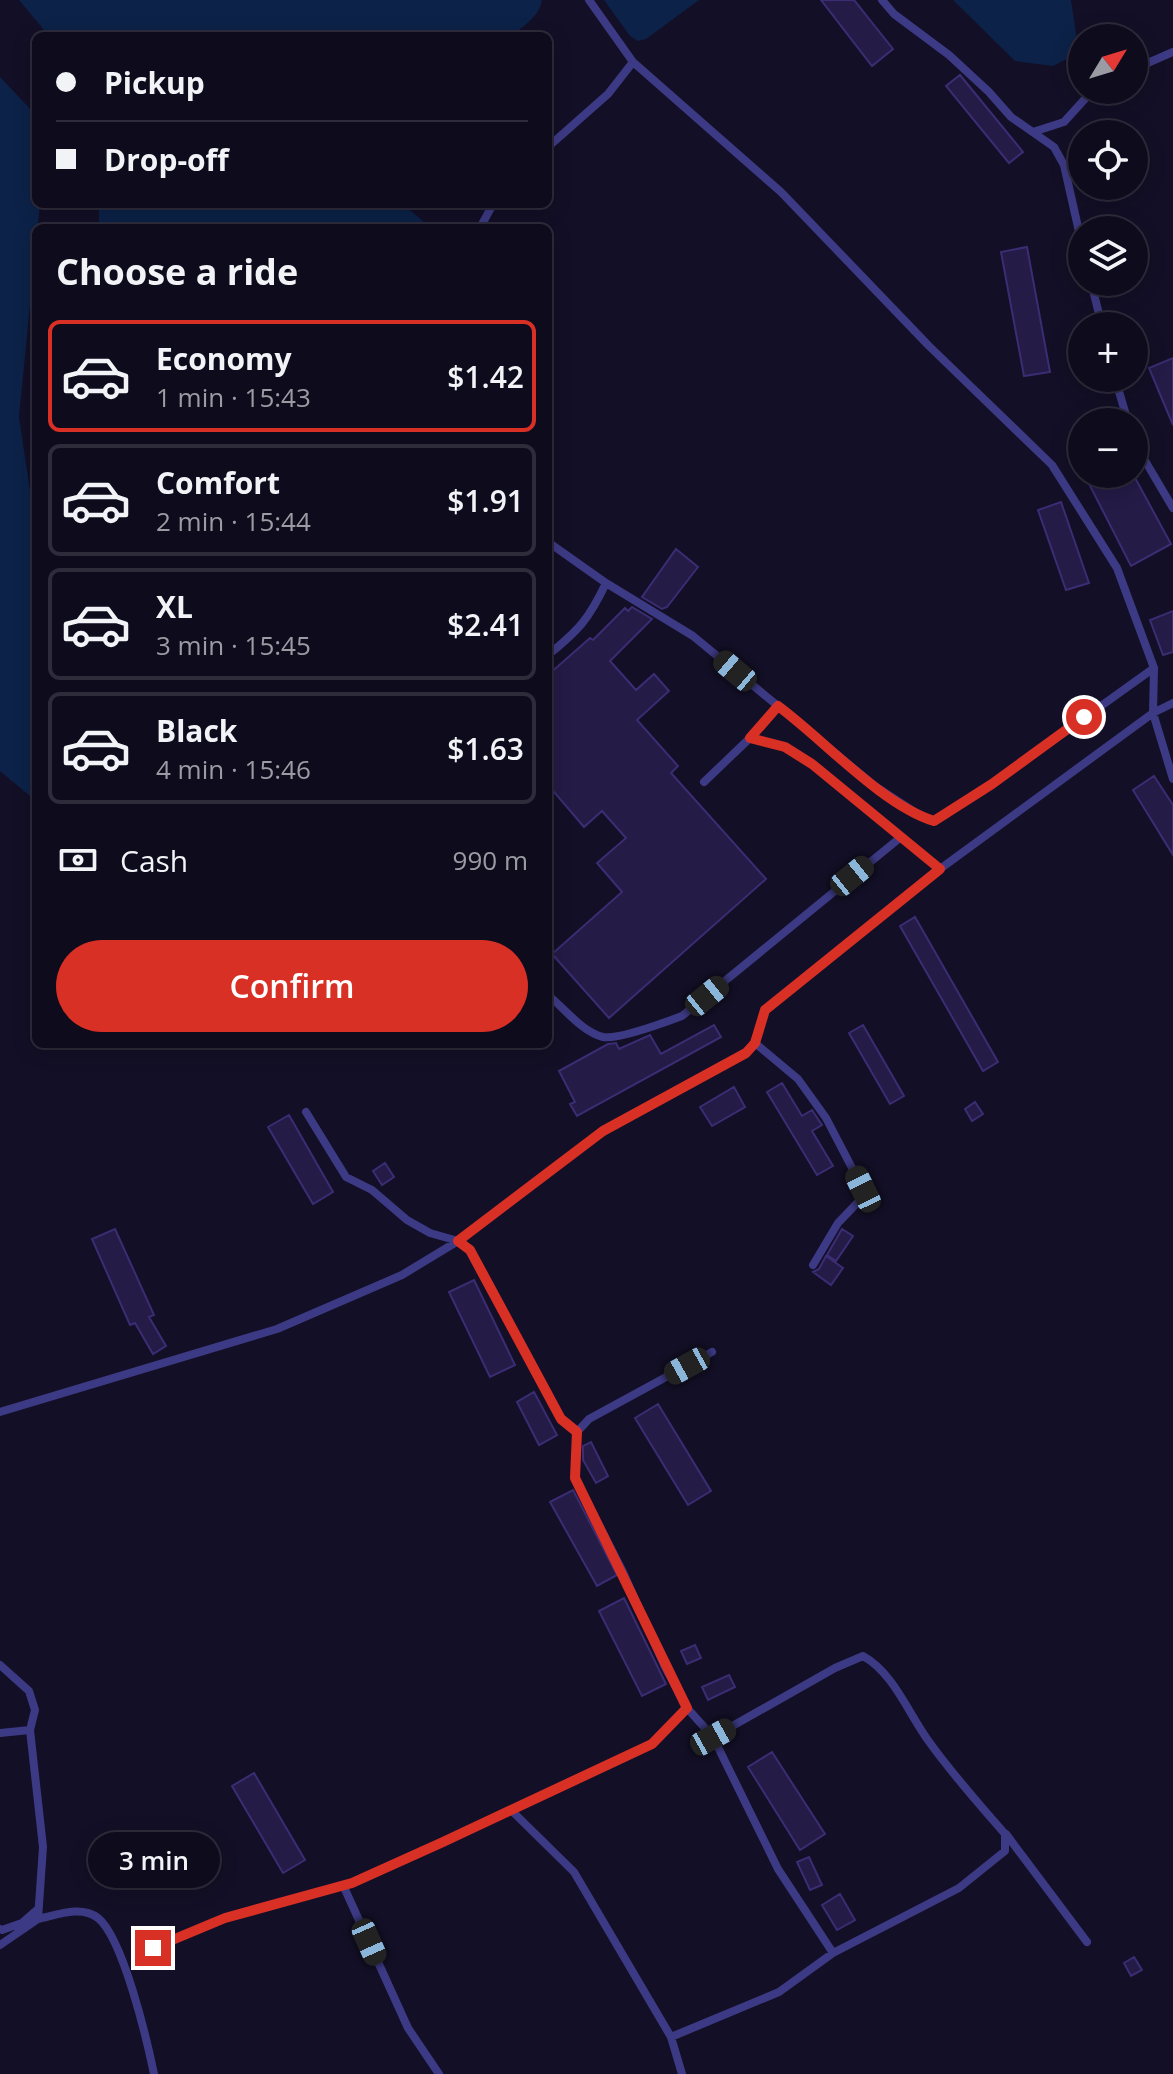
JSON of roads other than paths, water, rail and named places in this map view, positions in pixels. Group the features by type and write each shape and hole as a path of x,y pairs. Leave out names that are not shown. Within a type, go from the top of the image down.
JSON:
{"lane":[{"path":"589,0 633,62 781,192 929,346 1052,465 1117,568 1154,668 1153,713 1173,779"},
{"path":"882,0 894,14 949,55 1011,117 1054,147 1060,155 1075,216"},
{"path":"1148,63 1173,52"},
{"path":"552,143 608,94 633,62"},
{"path":"1033,132 1064,122 1080,104"},
{"path":"1148,466 1173,508"},
{"path":"552,545 606,583 693,636 875,786 924,818 934,821 992,784 1154,668"},
{"path":"552,652 579,630 594,610 606,583"},
{"path":"0,1412 277,1329 402,1275 458,1241 603,1131 746,1053 755,1043 765,1010 940,869 1153,713 1173,703"},
{"path":"704,782 778,706"},
{"path":"750,738 785,747 812,764 940,869"},
{"path":"552,998 588,1030 605,1038 649,1028 682,1016 901,837"},
{"path":"755,1043 798,1079 826,1118 863,1189 860,1200 838,1223 813,1265"},
{"path":"306,1112 346,1177 372,1190 390,1208 430,1233 458,1241 470,1250 561,1419 577,1432"},
{"path":"712,1352 589,1419 577,1432 575,1478 687,1708 713,1737 778,1869 833,1953"},
{"path":"713,1737 835,1668 863,1656 878,1664 928,1741 1005,1834 1087,1942"},
{"path":"0,1665 29,1691 35,1710 30,1730 43,1847 38,1914 0,1945"},
{"path":"153,1948 225,1918 343,1885 511,1810 652,1744 687,1708"},
{"path":"0,1733 30,1730"},
{"path":"511,1810 574,1872 671,2037 682,2074"},
{"path":"671,2037 779,1992 833,1953 959,1888 1005,1851 1005,1834"},
{"path":"343,1885 408,2028 439,2074"},
{"path":"0,1929 22,1923 38,1914 76,1910 97,1917 113,1936 143,2024 154,2074"}],"water":[{"path":"19,0 542,0 535,16 517,32 46,32"},
{"path":"604,0 699,0 646,39 638,41 630,36"},
{"path":"953,0 1071,0 1075,24 1068,24 1068,58 1053,66 1015,61"},
{"path":"0,77 32,111 32,208 40,208 38,224 32,224 32,285 19,417 32,504 32,798 0,771"},
{"path":"99,208 408,208 426,224 99,224"}]}
